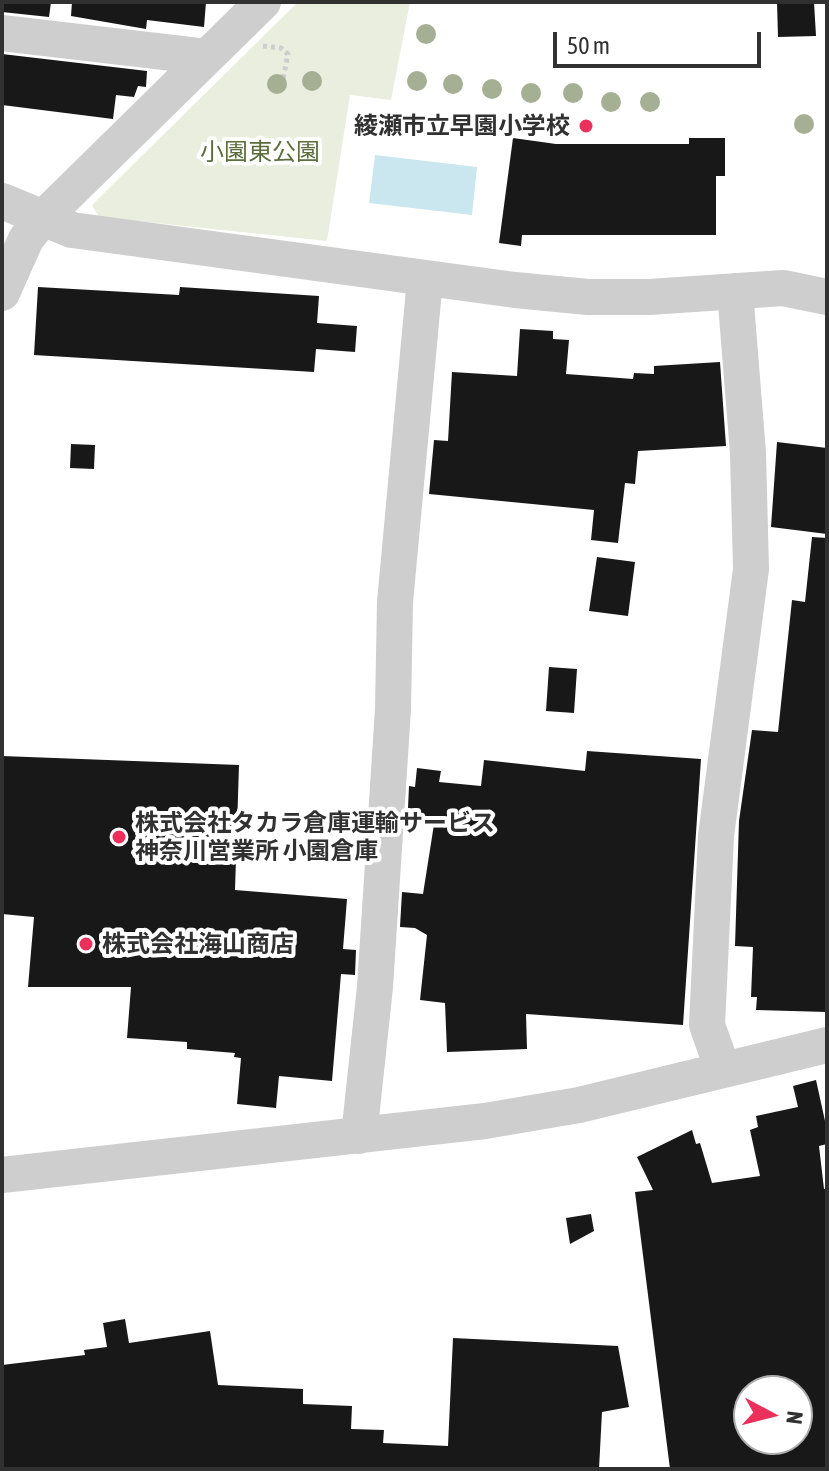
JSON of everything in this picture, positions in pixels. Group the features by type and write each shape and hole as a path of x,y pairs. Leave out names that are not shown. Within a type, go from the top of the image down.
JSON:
{"street":[{"path":"2,293 26,239 42,219 263,2"},
{"path":"2,33 207,57"},
{"path":"2,201 42,219 89,233 425,279 588,297 783,288 827,297"},
{"path":"359,1136 375,987 393,709 395,602 425,279"},
{"path":"723,1070 707,1025 716,836 751,569 748,453 735,291"},
{"path":"2,1175 485,1121 579,1105 827,1045"}],"path":[{"path":"283,79 288,54"}],"green space":[{"name":"小園東公園","path":"298,2 410,2 391,100 350,95 327,241 99,217 92,205"}],"water":[{"path":"375,155 477,167 472,215 369,203"}],"building":[{"path":"2,2 51,2 49,17 2,12"},
{"path":"72,2 206,2 204,27 147,20 146,29 71,16"},
{"path":"777,2 814,2 816,36 778,37"},
{"path":"2,54 147,71 146,87 138,86 134,97 116,95 113,119 2,105"},
{"path":"513,138 556,144 689,144 689,138 725,138 725,176 716,176 716,235 522,235 521,246 499,243"},
{"path":"38,287 179,295 180,287 319,296 317,323 357,326 355,352 316,349 314,372 34,355"},
{"path":"520,329 553,331 553,339 569,340 566,374 633,379 634,373 654,374 654,366 720,362 726,446 638,451 635,484 625,483 618,543 591,540 594,510 429,494 434,440 448,441 452,372 517,376"},
{"path":"777,442 827,448 827,534 771,527"},
{"path":"71,444 95,445 94,469 70,468"},
{"path":"812,537 827,538 827,1012 756,1010 757,997 751,997 753,947 735,946 739,821 752,730 778,732 792,600 805,602"},
{"path":"597,557 635,562 628,616 589,611"},
{"path":"549,667 577,669 574,713 546,711"},
{"path":"587,751 701,759 683,1025 526,1014 527,1049 447,1052 445,1003 420,1000 427,935 415,928 400,927 402,892 423,894 435,818 415,816 416,809 408,808 409,786 415,787 417,768 441,771 439,782 481,786 484,760 585,771"},
{"path":"2,756 239,765 235,890 347,899 343,949 356,950 355,975 341,974 332,1081 279,1076 276,1108 237,1104 241,1058 234,1057 235,1053 187,1049 187,1042 127,1038 131,987 28,987 34,917 2,914"},
{"path":"816,1080 827,1130 827,1144 819,1146 824,1189 827,1189 827,1469 670,1469 635,1192 653,1190 637,1157 692,1130 696,1144 700,1143 712,1183 760,1176 750,1130 758,1127 756,1116 798,1107 793,1086"},
{"path":"591,1214 594,1231 570,1244 566,1218"},
{"path":"125,1319 129,1343 210,1331 218,1385 303,1389 303,1404 352,1406 351,1429 384,1430 383,1443 448,1446 453,1338 618,1346 629,1407 602,1412 599,1469 2,1469 2,1365 85,1355 84,1350 107,1347 103,1323"}],"place":[{"name":"綾瀬市立早園小学校","path":"586,126"},
{"name":"株式会社タカラ倉庫運輸サービス 神奈川営業所 小園倉庫","path":"119,837"},
{"name":"株式会社海山商店","path":"86,944"}]}
